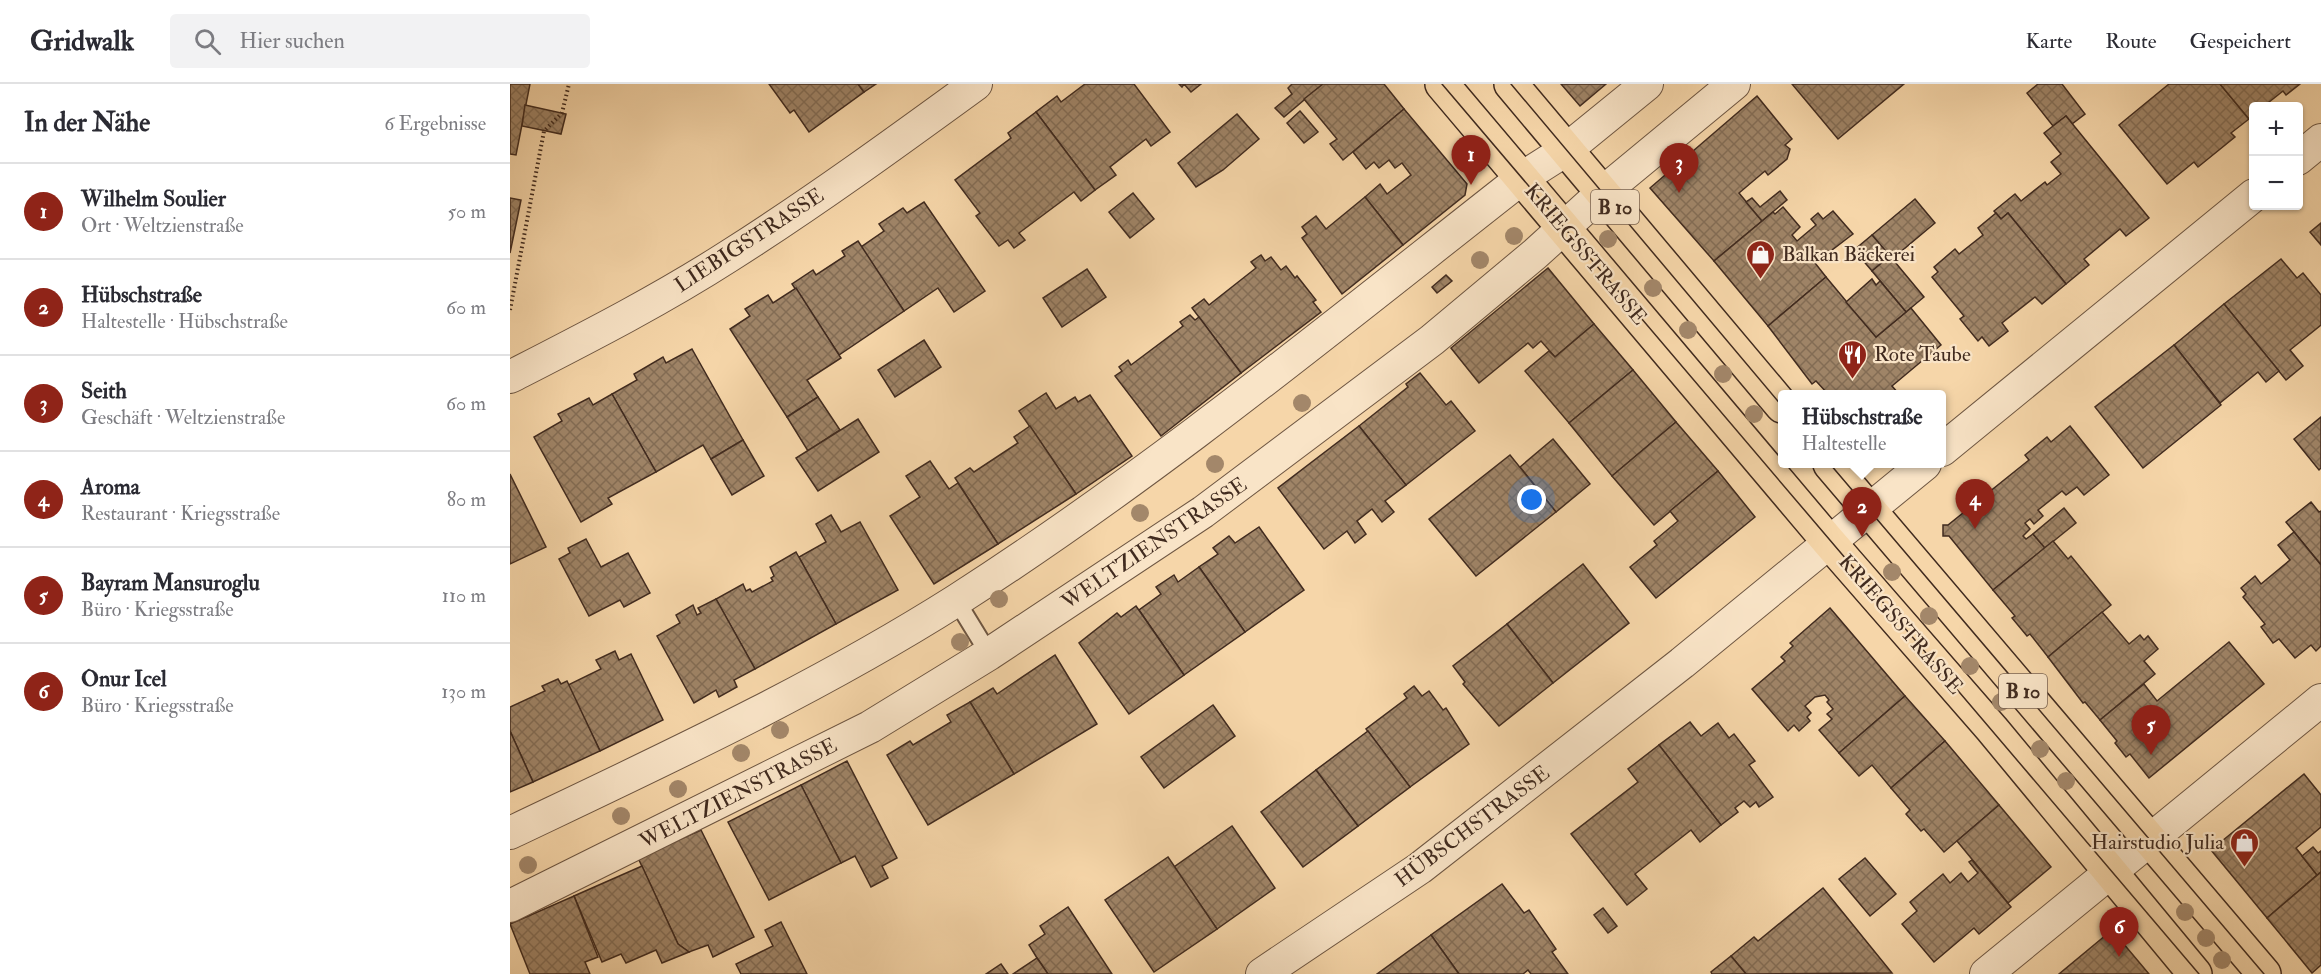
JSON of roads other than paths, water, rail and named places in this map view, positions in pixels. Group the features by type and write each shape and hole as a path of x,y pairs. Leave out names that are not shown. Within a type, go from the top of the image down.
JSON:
{"main road":[{"name":"KRIEGSSTRASSE","path":"1442,84 1564,225 1829,542 2112,870 2195,974"},
{"name":"B 10","path":"1511,84 1778,401"},
{"name":"B 10","path":"1833,468 2265,974"}],"street":[{"name":"LIEBIGSTRASSE","path":"510,377 618,321 730,255 867,163 976,84"},
{"path":"510,833 677,754 836,670 956,600 1166,457 1522,178 1566,150 1647,84"},
{"name":"WELTZIENSTRASSE","path":"510,906 870,727 989,654 1203,513 1432,340 1535,254 1564,225 1734,84"},
{"path":"2302,156 2321,140"},
{"path":"1946,446 2249,198"},
{"name":"HÜBSCHSTRASSE","path":"1262,974 1420,868 1682,663 1920,468"},
{"path":"1986,974 2321,700"}],"lane":[{"path":"956,600 989,654"}],"tram line":[{"path":"1442,84 2199,974"},
{"path":"1511,84 1778,401"},
{"path":"1833,468 2264,974"}],"place":[{"name":"Wilhelm Soulier","path":"1471,185"},
{"name":"Seith","path":"1679,193"},
{"name":"Balkan Bäckerei","path":"1761,280"},
{"name":"Rote Taube","path":"1853,380"},
{"name":"Aroma","path":"1975,529"},
{"name":"Hübschstraße","path":"1862,537"},
{"name":"Bayram Mansuroglu","path":"2151,755"},
{"name":"Hairstudio Julia","path":"2245,868"},
{"name":"Onur Icel","path":"2119,957"}]}
